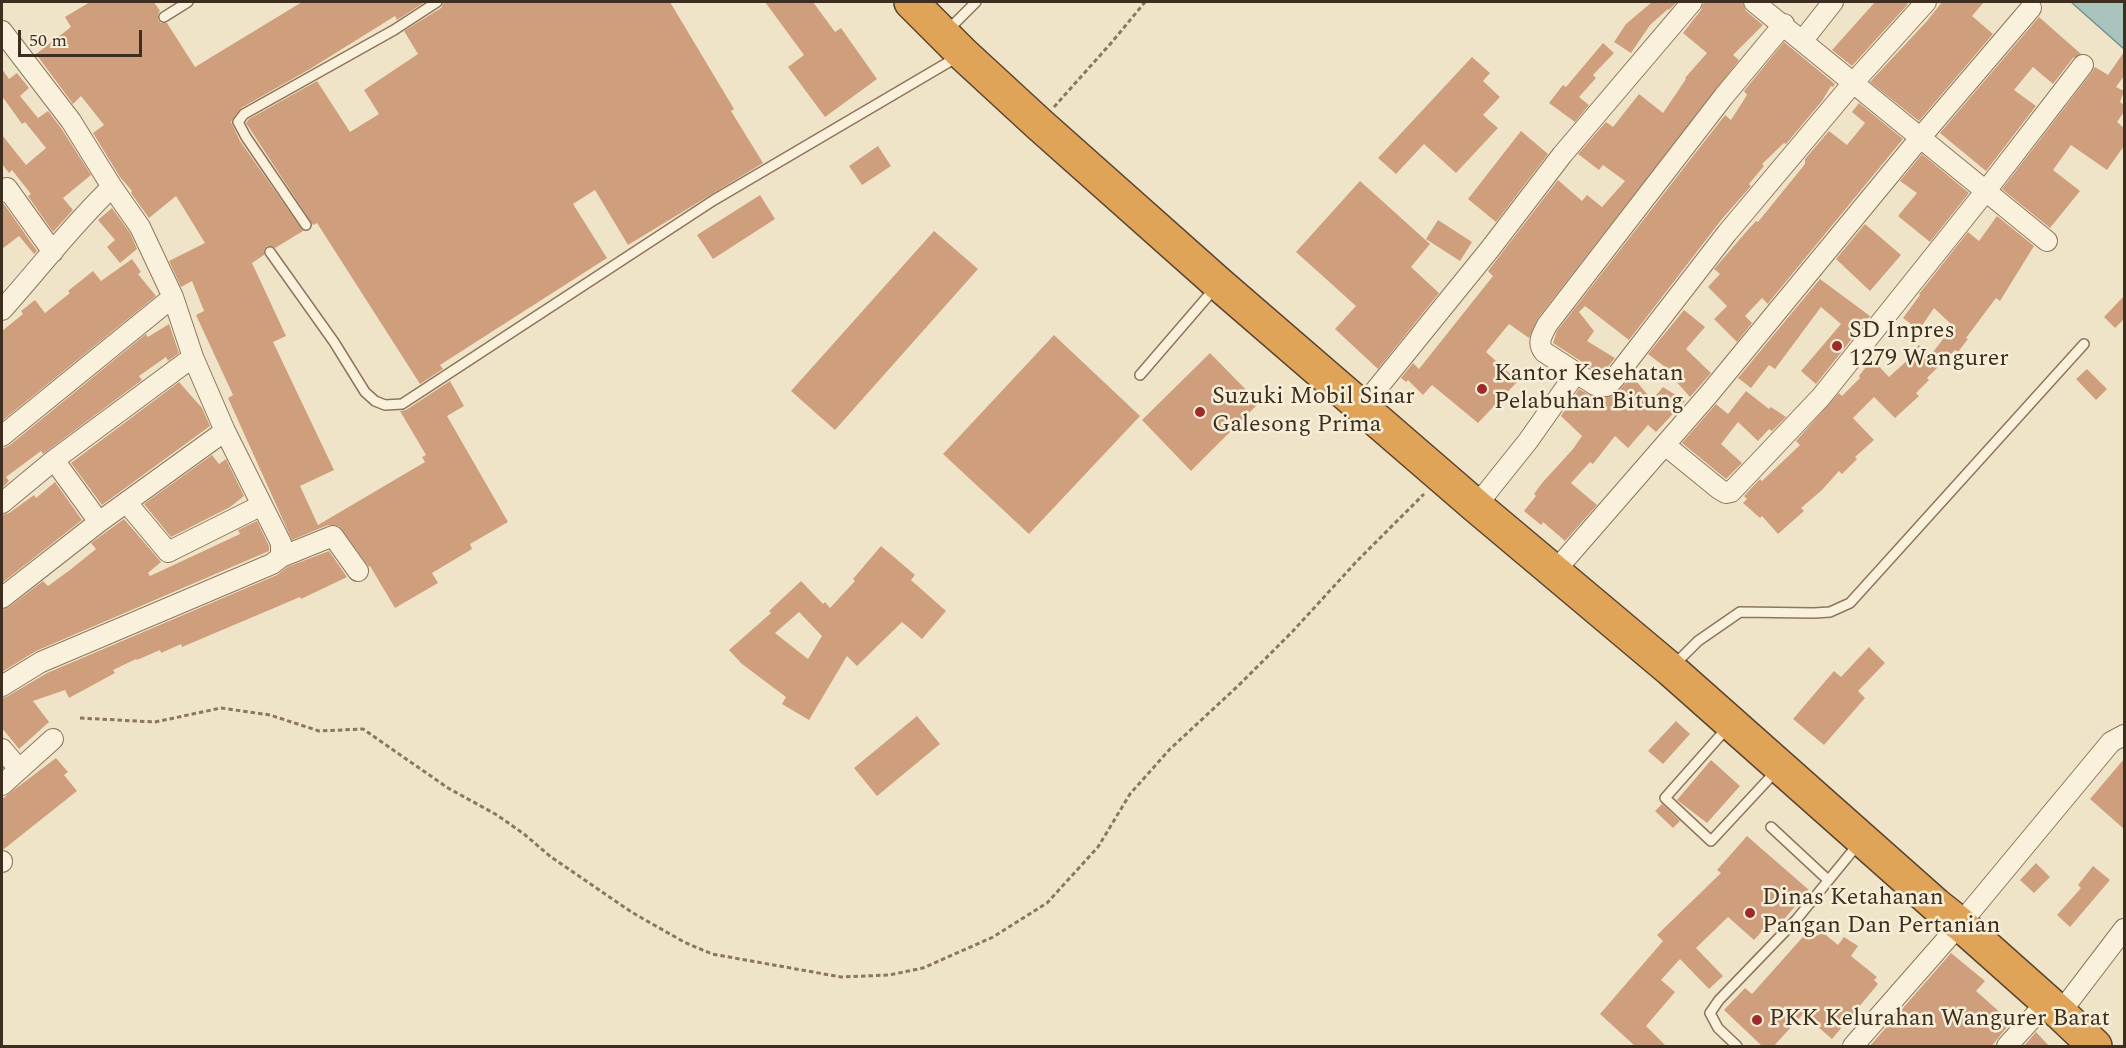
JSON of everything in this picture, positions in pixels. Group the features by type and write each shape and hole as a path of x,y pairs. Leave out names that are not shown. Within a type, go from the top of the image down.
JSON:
{"highway":[{"path":"911,2 1039,124 1219,284 1476,506 1670,669 1960,924 2095,1047"}],"street":[{"path":"1362,407 1490,249 1562,155 1692,2"},
{"path":"1754,2 1784,24 2047,241"},
{"path":"1803,40 1833,2"},
{"path":"1784,24 1724,96 1547,325 1540,341 1540,347 1576,373 1601,387 1607,386 1614,379 1727,233 1853,83 1926,2"},
{"path":"1556,571 1665,445 2031,8"},
{"path":"2,30 71,121 140,227 173,297 193,357 225,431 281,543 281,557"},
{"path":"1665,445 1719,489 1726,493 1731,492 1821,397 2083,65"},
{"path":"3,187 52,252"},
{"path":"2,310 87,211 112,187"},
{"path":"2,436 173,297"},
{"path":"2,503 54,460 193,357"},
{"path":"1476,506 1528,441 1576,373"},
{"path":"2,597 99,522 225,431"},
{"path":"54,460 99,522"},
{"path":"128,502 168,552 262,506"},
{"path":"2,686 41,662 256,572 281,557 333,536 358,571"},
{"path":"1853,1047 1960,924 2111,742 2124,735"},
{"path":"2,785 53,739"},
{"path":"2,750 19,770"},
{"path":"2007,1047 2054,1008 2124,929"}],"lane":[{"path":"164,17 188,2"},
{"path":"306,225 238,122 244,114 394,30 437,2"},
{"path":"270,252 334,342 365,392 375,401 385,405 402,404 953,44 976,2"},
{"path":"1140,375 1219,284"},
{"path":"1670,669 1698,641 1740,612 1814,614 1830,612 1850,603 2084,344"},
{"path":"1731,723 1665,798 1711,841 1780,765"},
{"path":"1771,827 1828,880"},
{"path":"1737,1047 1718,1028 1710,1013 1719,1000 1763,956 1862,839"}],"path":[{"path":"1039,124 1145,2"},
{"path":"81,718 155,722 221,708 270,715 319,731 363,729 448,789 497,815 551,857 633,913 684,942 712,954 841,977 889,975 923,968 993,937 1047,903 1098,847 1130,794 1170,749 1239,686 1293,631 1356,561 1442,476"}],"water":[{"path":"2071,2 2124,2 2124,49"}],"building":[{"path":"90,2 154,2 160,11 158,20 161,23 167,23 195,67 302,2 425,2 397,20 395,16 310,69 241,108 231,122 240,141 303,231 275,248 267,246 264,255 252,263 286,336 273,342 334,470 300,486 318,525 425,462 422,457 426,455 400,411 406,410 450,381 464,406 447,416 508,522 470,544 472,549 432,573 438,583 395,608 370,566 339,526 328,525 292,540 228,398 233,395 196,315 204,311 192,281 181,287 169,261 205,243 176,196 149,218 93,133 104,125 81,96 73,104 36,54 71,27 65,17"},
{"path":"444,2 670,2 734,109 731,111 763,163 628,245 595,190 573,204 607,258 440,365 443,369 420,384 317,223 313,225 246,123 249,119 317,81 350,132 379,114 364,90 418,54 404,31 441,8"},
{"path":"765,2 813,2 835,32 841,28 877,79 825,117 788,67 804,55"},
{"path":"1652,2 1677,2 1650,25 1631,53 1614,42 1626,24"},
{"path":"1704,2 1742,2 1746,11 1763,25 1733,55 1739,60 1538,318 1529,338 1509,324 1486,352 1518,381 1478,423 1432,385 1423,395 1408,380 1406,382 1401,378 1413,363 1419,369 1493,276 1488,271 1558,180 1582,201 1587,195 1602,207 1625,181 1603,165 1599,170 1578,154 1606,122 1613,127 1639,94 1663,113 1685,78 1707,53 1683,33 1701,10"},
{"path":"1875,2 1905,2 1908,4 1852,66 1832,50"},
{"path":"1942,2 1984,2 1972,16 1993,34 1919,121 1870,82"},
{"path":"2039,17 2081,54 2073,58 2053,84 2033,67 2014,90 2036,106 1986,171 1940,133"},
{"path":"1784,42 1835,84 1833,87 1831,86 1822,101 1786,144 1784,143 1762,164 1764,166 1749,184 1751,186 1722,219 1629,340 1585,306 1579,312 1594,331 1587,341 1615,358 1602,374 1553,343 1557,331 1725,115 1731,120 1747,95 1744,91"},
{"path":"1603,43 1614,53 1593,75 1596,78 1579,97 1589,105 1575,122 1549,103 1563,85 1566,87"},
{"path":"2124,52 2124,76 2116,87 2124,91 2120,102 2124,105 2124,112 2117,122 2124,128 2124,146 2107,170 2071,145 2053,170 2080,191 2050,228 2002,189 2095,67 2108,75"},
{"path":"1472,57 1490,73 1483,81 1500,97 1483,115 1498,128 1456,173 1424,144 1396,174 1378,158"},
{"path":"2,69 9,79 17,73 29,88 20,96 38,118 48,111 91,175 63,198 73,210 53,232 28,196 31,194 12,170 9,173 2,164 2,135 26,165 46,148 25,122 22,124 2,96"},
{"path":"1859,103 1903,139 1768,304 1762,298 1745,316 1752,323 1737,342 1714,319 1727,306 1708,287 1720,274 1714,269 1756,221 1758,222 1829,131 1847,145 1865,123 1852,112"},
{"path":"1521,131 1548,154 1496,222 1468,199"},
{"path":"878,146 891,166 862,185 849,166"},
{"path":"1922,154 1969,193 1930,242 1898,216 1917,193 1900,181"},
{"path":"1360,181 1430,244 1411,267 1439,293 1378,369 1335,329 1356,306 1296,252"},
{"path":"760,195 775,219 713,259 697,235"},
{"path":"2,204 37,251 34,254 19,236 2,249"},
{"path":"112,208 130,233 137,249 120,263 107,247 115,240 98,220"},
{"path":"1997,216 2034,246 2000,301 1996,298 1958,352 1955,350 1927,378 1929,380 1916,393 1919,396 1895,418 1874,397 1853,418 1874,440 1855,457 1857,459 1842,474 1839,471 1801,508 1804,511 1778,534 1762,516 1760,518 1743,503 1747,499 1744,496 1800,445 1796,441 1839,393 1842,396 1860,378 1859,376 1872,359 1889,377 1911,357 1909,355 1919,345 1930,356 1953,326 1934,308 1919,330 1903,318 1968,232 1979,241"},
{"path":"1438,220 1472,242 1460,261 1426,239"},
{"path":"1865,224 1901,255 1870,291 1836,259"},
{"path":"934,231 978,269 835,430 791,391"},
{"path":"132,259 141,272 138,274 156,296 2,421 2,331 23,314 21,311 35,300 45,313 93,271 101,281"},
{"path":"1820,279 1870,316 1816,384 1801,371 1841,324 1821,307 1775,369 1769,365 1751,388 1738,378"},
{"path":"2124,296 2124,319 2115,328 2104,317"},
{"path":"1684,310 1705,327 1686,349 1711,373 1690,397 1674,379 1677,376 1648,354"},
{"path":"169,324 179,353 168,361 166,357 139,376 142,380 43,454 41,451 6,477 9,481 2,488 2,449 10,445 146,334 148,337"},
{"path":"1054,335 1140,416 1029,534 943,454"},
{"name":"Suzuki Mobil Sinar Galesong Prima","path":"1210,353 1259,403 1191,471 1142,420"},
{"path":"2087,369 2107,389 2096,400 2076,379"},
{"path":"1632,376 1652,400 1663,387 1685,401 1656,432 1648,425 1628,448 1615,436 1593,464 1590,462 1571,483 1597,505 1565,541 1543,522 1541,525 1524,511 1536,496 1534,494 1542,483 1582,436 1561,416 1579,389 1593,397 1611,397"},
{"path":"179,382 202,408 210,426 102,505 71,463"},
{"path":"1746,391 1769,409 1771,407 1786,417 1772,431 1769,429 1758,441 1738,422 1721,444 1742,463 1726,479 1682,443 1716,404 1728,414"},
{"path":"212,455 219,464 226,459 244,496 230,507 171,537 144,504"},
{"path":"55,482 82,520 2,583 2,515 9,513 34,495 36,498"},
{"path":"124,519 161,562 148,573 150,576 240,534 238,530 257,521 269,546 269,551 36,651 2,672 2,610 43,581 48,586 70,570 96,549 91,543"},
{"path":"881,546 915,575 911,580 946,611 922,639 902,622 857,666 847,656 809,720 782,704 786,697 742,664 729,650 771,613 769,611 801,581 823,604 825,602 830,608 855,581 853,579","holes":["799,612 822,636 808,659 775,633"]},
{"path":"329,551 347,577 301,599 300,597 182,647 181,644 161,653 160,650 136,659 113,670 115,673 69,698 65,690 33,701 49,722 19,749 2,728 2,698 47,673 277,575 287,567"},
{"path":"1869,647 1885,663 1858,691 1865,698 1824,745 1793,719 1834,671 1841,677"},
{"path":"917,716 940,744 877,796 854,768"},
{"path":"1676,721 1690,734 1663,764 1648,751"},
{"path":"56,758 68,772 64,775 77,791 2,849 2,799"},
{"path":"2124,759 2124,829 2090,799"},
{"path":"1711,760 1740,786 1707,823 1677,800"},
{"path":"1662,804 1680,821 1673,828 1655,811"},
{"path":"1747,836 1809,890 1780,924 1773,919 1754,940 1728,917 1696,948 1723,976 1709,989 1680,959 1661,980 1675,992 1646,1026 1667,1047 1636,1047 1600,1014 1663,941 1657,935 1721,873 1717,870"},
{"path":"2036,863 2050,877 2034,893 2020,880"},
{"path":"2093,866 2110,880 2070,927 2057,915 2081,888 2078,885"},
{"path":"1809,930 1817,936 1821,931 1838,945 1844,937 1858,946 1851,956 1877,977 1874,980 1878,984 1832,1039 1803,1014 1773,1047 1763,1047 1724,1010 1745,988 1752,994"},
{"path":"1951,953 1985,981 1976,991 2011,1022 1991,1047 1869,1047"},
{"path":"2036,1032 2050,1047 2023,1047"}],"place":[{"name":"SD Inpres 1279 Wangurer","path":"1837,346"},
{"name":"Kantor Kesehatan Pelabuhan Bitung","path":"1482,389"},
{"name":"Suzuki Mobil Sinar Galesong Prima","path":"1200,412"},
{"name":"Dinas Ketahanan Pangan Dan Pertanian","path":"1750,913"},
{"name":"PKK Kelurahan Wangurer Barat","path":"1757,1020"}]}
